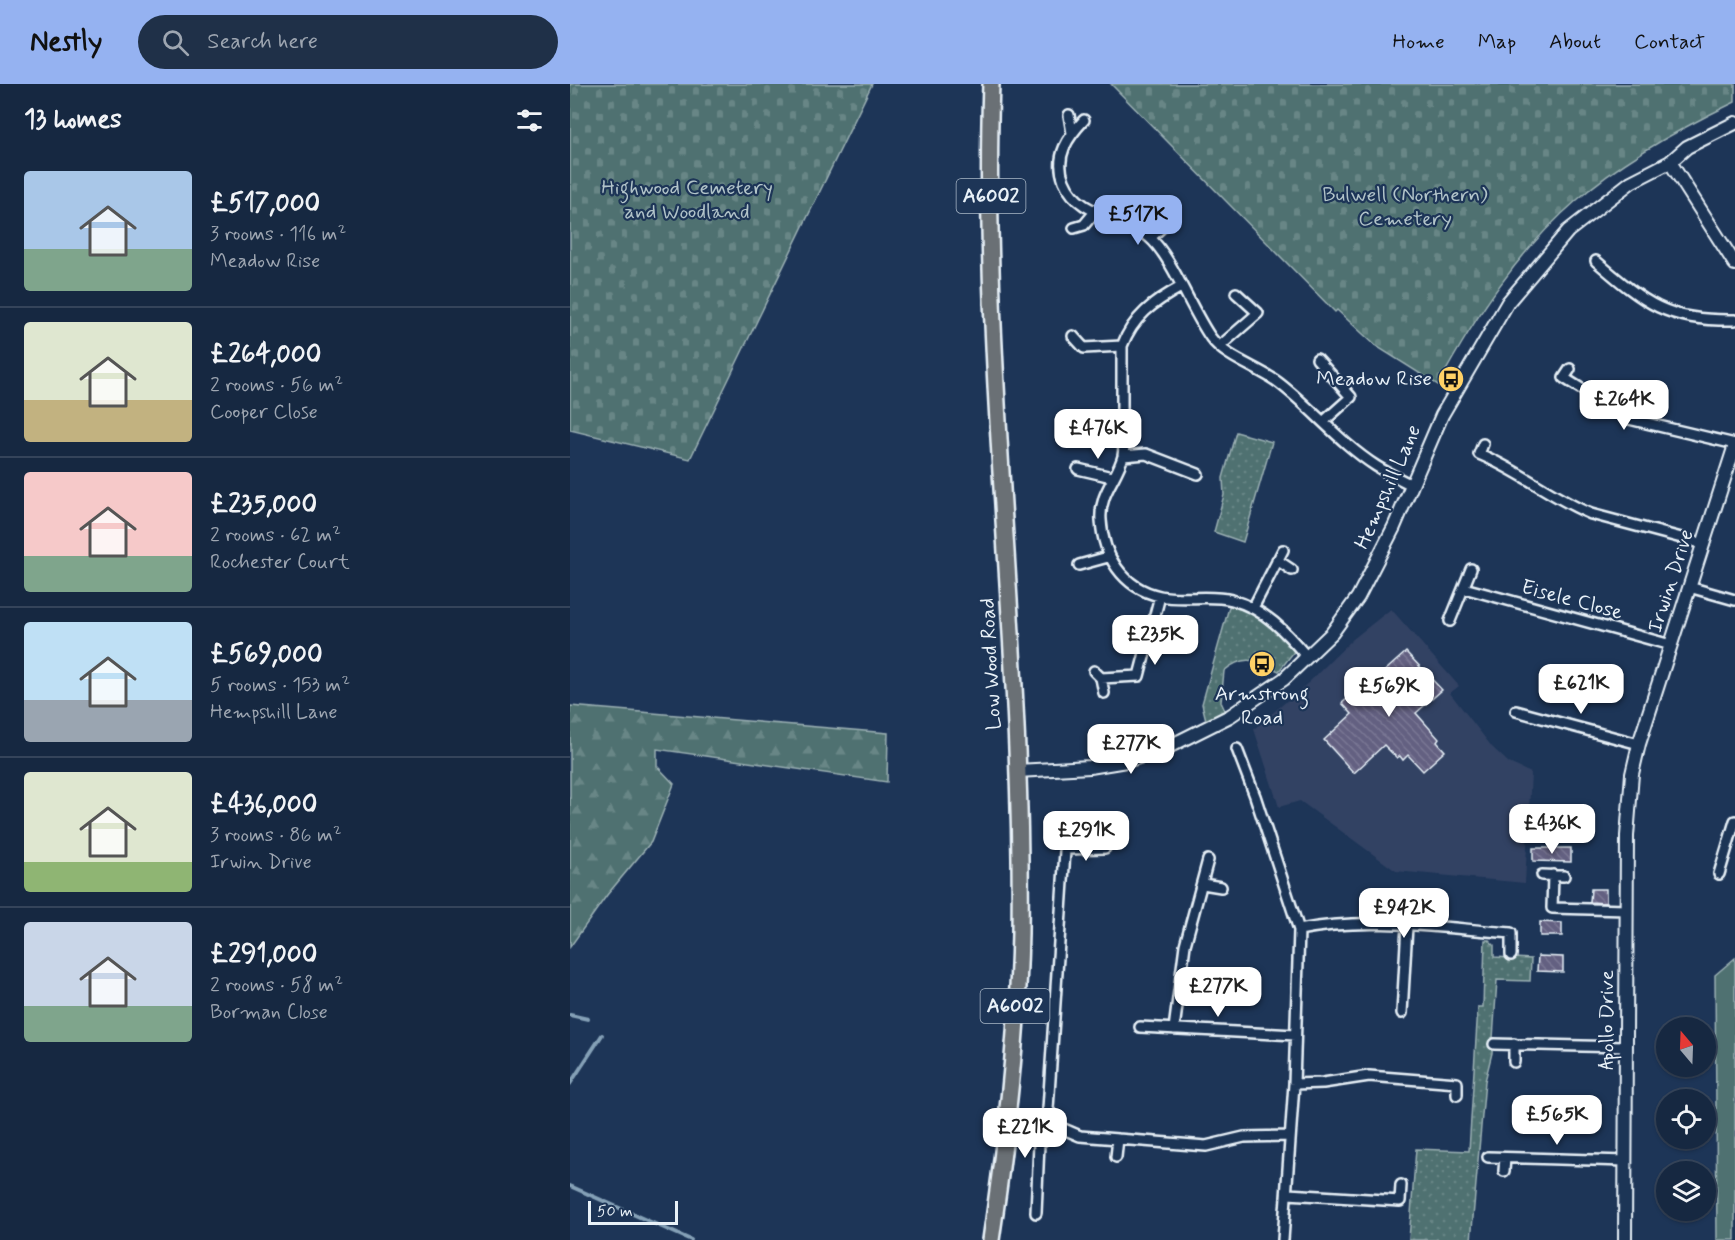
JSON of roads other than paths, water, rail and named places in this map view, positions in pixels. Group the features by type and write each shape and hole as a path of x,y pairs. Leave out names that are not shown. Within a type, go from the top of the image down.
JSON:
{"main road":[{"name":"Low Wood Road","path":"991,84 991,215 997,389 1017,771 1020,934 1012,1064 991,1240"}],"street":[{"path":"1069,115 1072,133"},
{"path":"1084,120 1063,147 1061,158 1064,180 1079,201 1094,213 1121,221 1150,238 1219,347 1278,382 1376,466 1412,485"},
{"name":"Hempshill Lane","path":"1017,771 1090,767 1126,761 1164,749 1208,728 1248,705 1284,679 1332,633 1358,597 1394,527 1442,415 1508,302 1568,231 1631,182 1670,162 1688,147 1735,123"},
{"path":"1670,162 1735,264"},
{"path":"1150,238 1172,218 1160,205"},
{"path":"1074,228 1084,225 1094,213"},
{"path":"1596,261 1658,309 1692,319 1735,320"},
{"path":"1181,288 1157,300 1140,315 1127,332 1122,346 1123,456 1112,477 1100,515 1102,538 1108,557 1139,589 1160,596 1220,598 1253,608 1273,621 1307,657"},
{"path":"1219,347 1258,313 1236,293"},
{"path":"1073,336 1084,348 1122,346"},
{"path":"1317,359 1351,397 1323,422"},
{"path":"1570,369 1564,378 1629,419 1735,445"},
{"path":"1483,444 1479,454 1524,476 1573,507 1591,514 1704,544"},
{"name":"Irwin Drive","path":"1627,836 1630,796 1639,744 1735,445"},
{"path":"1123,456 1146,454 1198,474"},
{"path":"1078,469 1112,477"},
{"path":"1253,608 1283,550"},
{"path":"1079,565 1108,557"},
{"path":"1277,560 1292,570"},
{"path":"1450,621 1471,569"},
{"path":"1689,587 1735,600"},
{"name":"Eisele Close","path":"1464,588 1671,645"},
{"path":"1101,678 1139,676 1160,596"},
{"path":"1094,671 1101,678 1104,693"},
{"path":"1522,724 1521,712 1639,744"},
{"path":"1237,749 1299,930 1294,1084 1283,1240"},
{"path":"1719,874 1735,821"},
{"path":"1066,836 1048,1109 1059,1127 1080,1136 1206,1146 1244,1137 1289,1136"},
{"name":"Apollo Drive","path":"1625,1240 1627,836"},
{"path":"1065,849 1105,848"},
{"path":"1174,1029 1185,945 1208,860"},
{"path":"1542,875 1564,876"},
{"path":"1553,876 1552,908 1627,910"},
{"path":"1203,884 1221,887"},
{"path":"1299,930 1325,925 1407,926 1512,933 1511,956"},
{"path":"1402,1012 1407,926"},
{"path":"1140,1027 1295,1035"},
{"path":"1494,1044 1626,1047"},
{"path":"1514,1044 1514,1062"},
{"path":"1294,1084 1323,1083 1370,1076 1457,1083 1457,1095"},
{"path":"1036,1212 1039,1144 1059,1127"},
{"path":"1116,1157 1118,1139"},
{"path":"1488,1157 1626,1161"},
{"path":"1504,1171 1505,1158"},
{"path":"1288,1194 1400,1201 1401,1185"}],"waterway":[{"path":"570,1015 588,1019"},
{"path":"570,1084 602,1035"},
{"path":"570,1186 691,1240"}],"place":[{"name":"Meadow Rise","path":"1451,379"},
{"name":"Armstrong Road","path":"1262,664"}],"park label":[{"name":"Highwood Cemetery and Woodland","path":"687,200"},
{"name":"Bulwell (Northern) Cemetery","path":"1405,207"}]}
